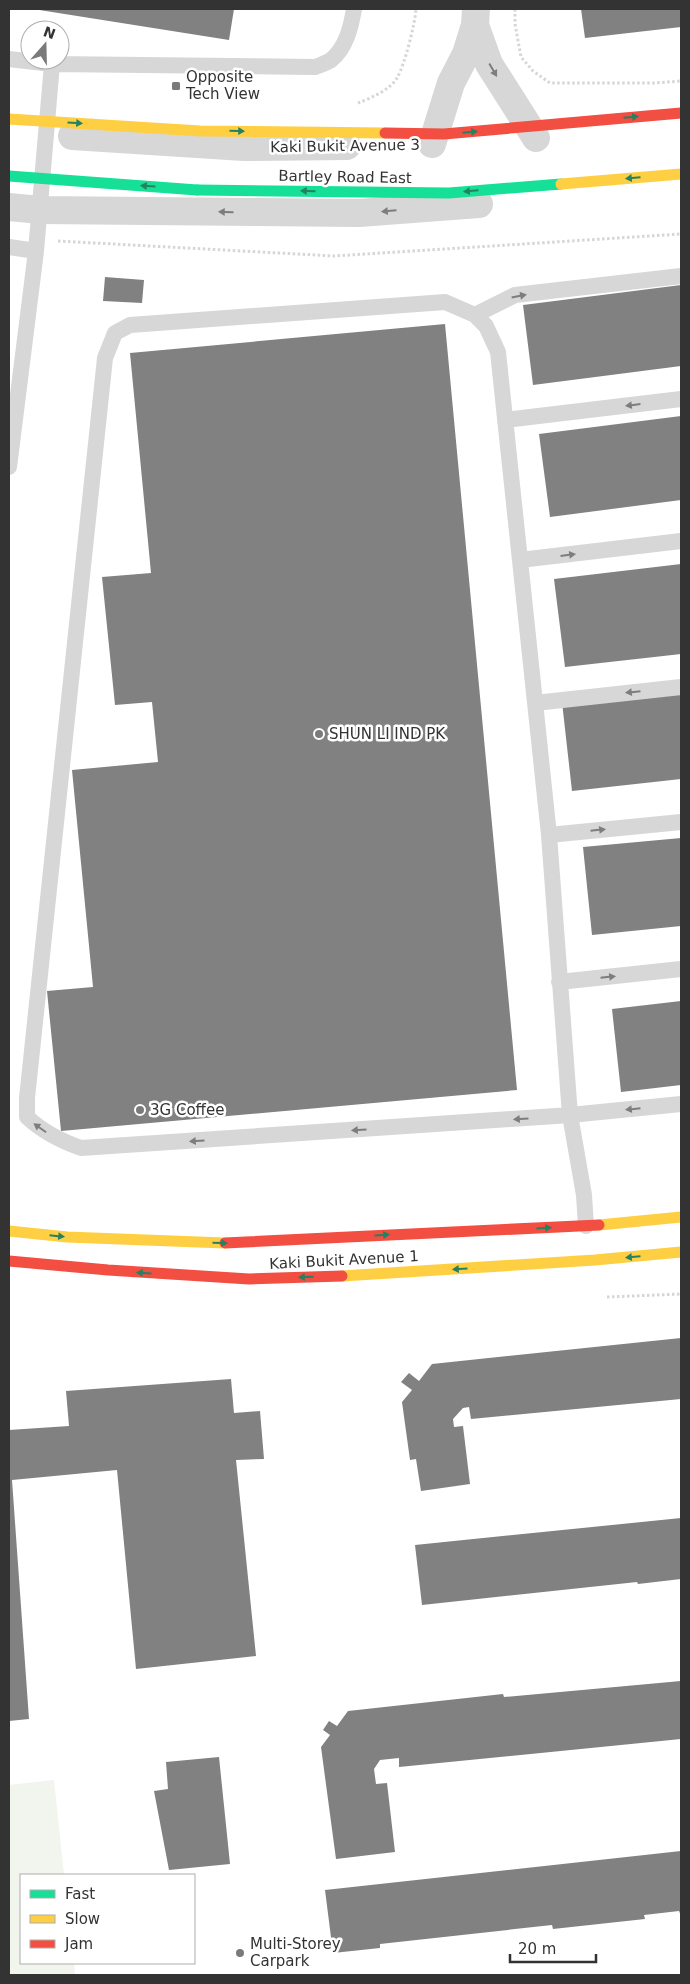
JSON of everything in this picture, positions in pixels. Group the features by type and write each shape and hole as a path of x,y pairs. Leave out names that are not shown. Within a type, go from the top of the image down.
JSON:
{"main road":[{"path":"9,119 200,130 444,134 681,113"},
{"name":"Bartley Road East","path":"9,176 197,190 449,193 681,174"},
{"name":"Kaki Bukit Avenue 1","path":"9,1231 67,1237 228,1243 586,1226 681,1217"},
{"name":"Kaki Bukit Avenue 1","path":"9,1261 108,1270 249,1279 355,1276 595,1260 681,1252"}],"street":[{"path":"475,17 489,64 536,138"},
{"path":"432,144 451,83 466,54 475,17"},
{"name":"Kaki Bukit Avenue 3","path":"9,130 244,147 432,144 536,138 681,123"},
{"path":"9,207 40,210 359,213 681,186"}],"lane":[{"path":"70,64 315,67 330,60 343,45 350,30 354,9"},
{"path":"9,467 37,245 52,70"},
{"path":"9,247 37,245"},
{"path":"475,316 515,296 681,276"},
{"path":"586,1226 584,1196 570,1115 549,835 498,352 486,326 475,316 445,302 130,325 115,333 105,358 28,1088 27,1117 38,1127 64,1142 81,1148 570,1115 681,1104"},
{"path":"505,420 681,399"},
{"path":"520,560 681,541"},
{"path":"535,703 681,687"},
{"path":"549,835 681,822"},
{"path":"559,982 681,969"}],"path":[{"path":"351,106 372,97 397,79 415,22 416,9"},
{"path":"515,9 515,24 521,57 533,71 550,83 654,84 681,81"},
{"path":"37,245 334,256 681,234"},
{"path":"607,1297 681,1294"}],"shaded area":[{"path":"54,1780 64,1874 20,1874 20,1964 74,1964 75,1975 9,1975 9,1785"}],"building":[{"path":"33,9 234,9 229,40"},
{"path":"581,9 681,9 681,27 585,38"},
{"path":"105,277 144,280 142,303 103,301"},
{"path":"681,285 681,366 533,385 523,305"},
{"name":"SHUN LI IND PK","path":"445,324 517,1090 61,1131 47,991 93,987 72,770 158,762 152,702 115,705 102,577 151,573 130,353"},
{"path":"681,416 681,500 550,517 539,434"},
{"path":"681,564 681,654 565,667 554,579"},
{"path":"681,690 681,779 572,791 562,702"},
{"path":"681,838 681,926 592,935 583,847"},
{"path":"681,1001 681,1085 621,1092 612,1009"},
{"path":"681,1338 681,1399 471,1419 469,1407 463,1408 453,1419 454,1427 463,1426 470,1484 421,1491 416,1459 410,1460 402,1402 412,1390 401,1382 409,1373 419,1381 432,1364"},
{"path":"231,1379 234,1413 260,1411 264,1459 236,1460 256,1656 136,1669 117,1470 12,1480 29,1719 9,1721 9,1430 69,1426 66,1391"},
{"path":"681,1518 681,1579 422,1605 415,1545"},
{"path":"681,1681 681,1739 399,1767 399,1758 380,1760 374,1769 376,1784 387,1783 395,1852 336,1859 321,1747 330,1735 323,1730 329,1721 337,1726 348,1711 503,1694 504,1697"},
{"path":"219,1757 230,1864 169,1870 154,1791 168,1789 166,1762"},
{"path":"681,1851 681,1916 679,1911 644,1915 645,1919 553,1929 552,1925 380,1944 380,1948 333,1953 325,1890"}],"traffic: fast":[{"path":"9,176 197,190"},
{"path":"197,190 449,193 561,184"}],"traffic: slow":[{"path":"9,119 200,131 385,133"},
{"path":"561,184 681,174"},
{"path":"599,1225 681,1217"},
{"path":"9,1231 67,1237 225,1243"},
{"path":"342,1276 595,1260 681,1252"}],"traffic: jam":[{"path":"385,133 444,134 681,113"},
{"path":"225,1243 599,1225"},
{"path":"9,1261 108,1270 249,1279 342,1276"}],"place":[{"name":"Opposite Tech View","path":"176,86"},
{"name":"SHUN LI IND PK","path":"319,734"},
{"name":"3G Coffee","path":"140,1110"},
{"name":"Multi-Storey Carpark","path":"240,1953"}]}
